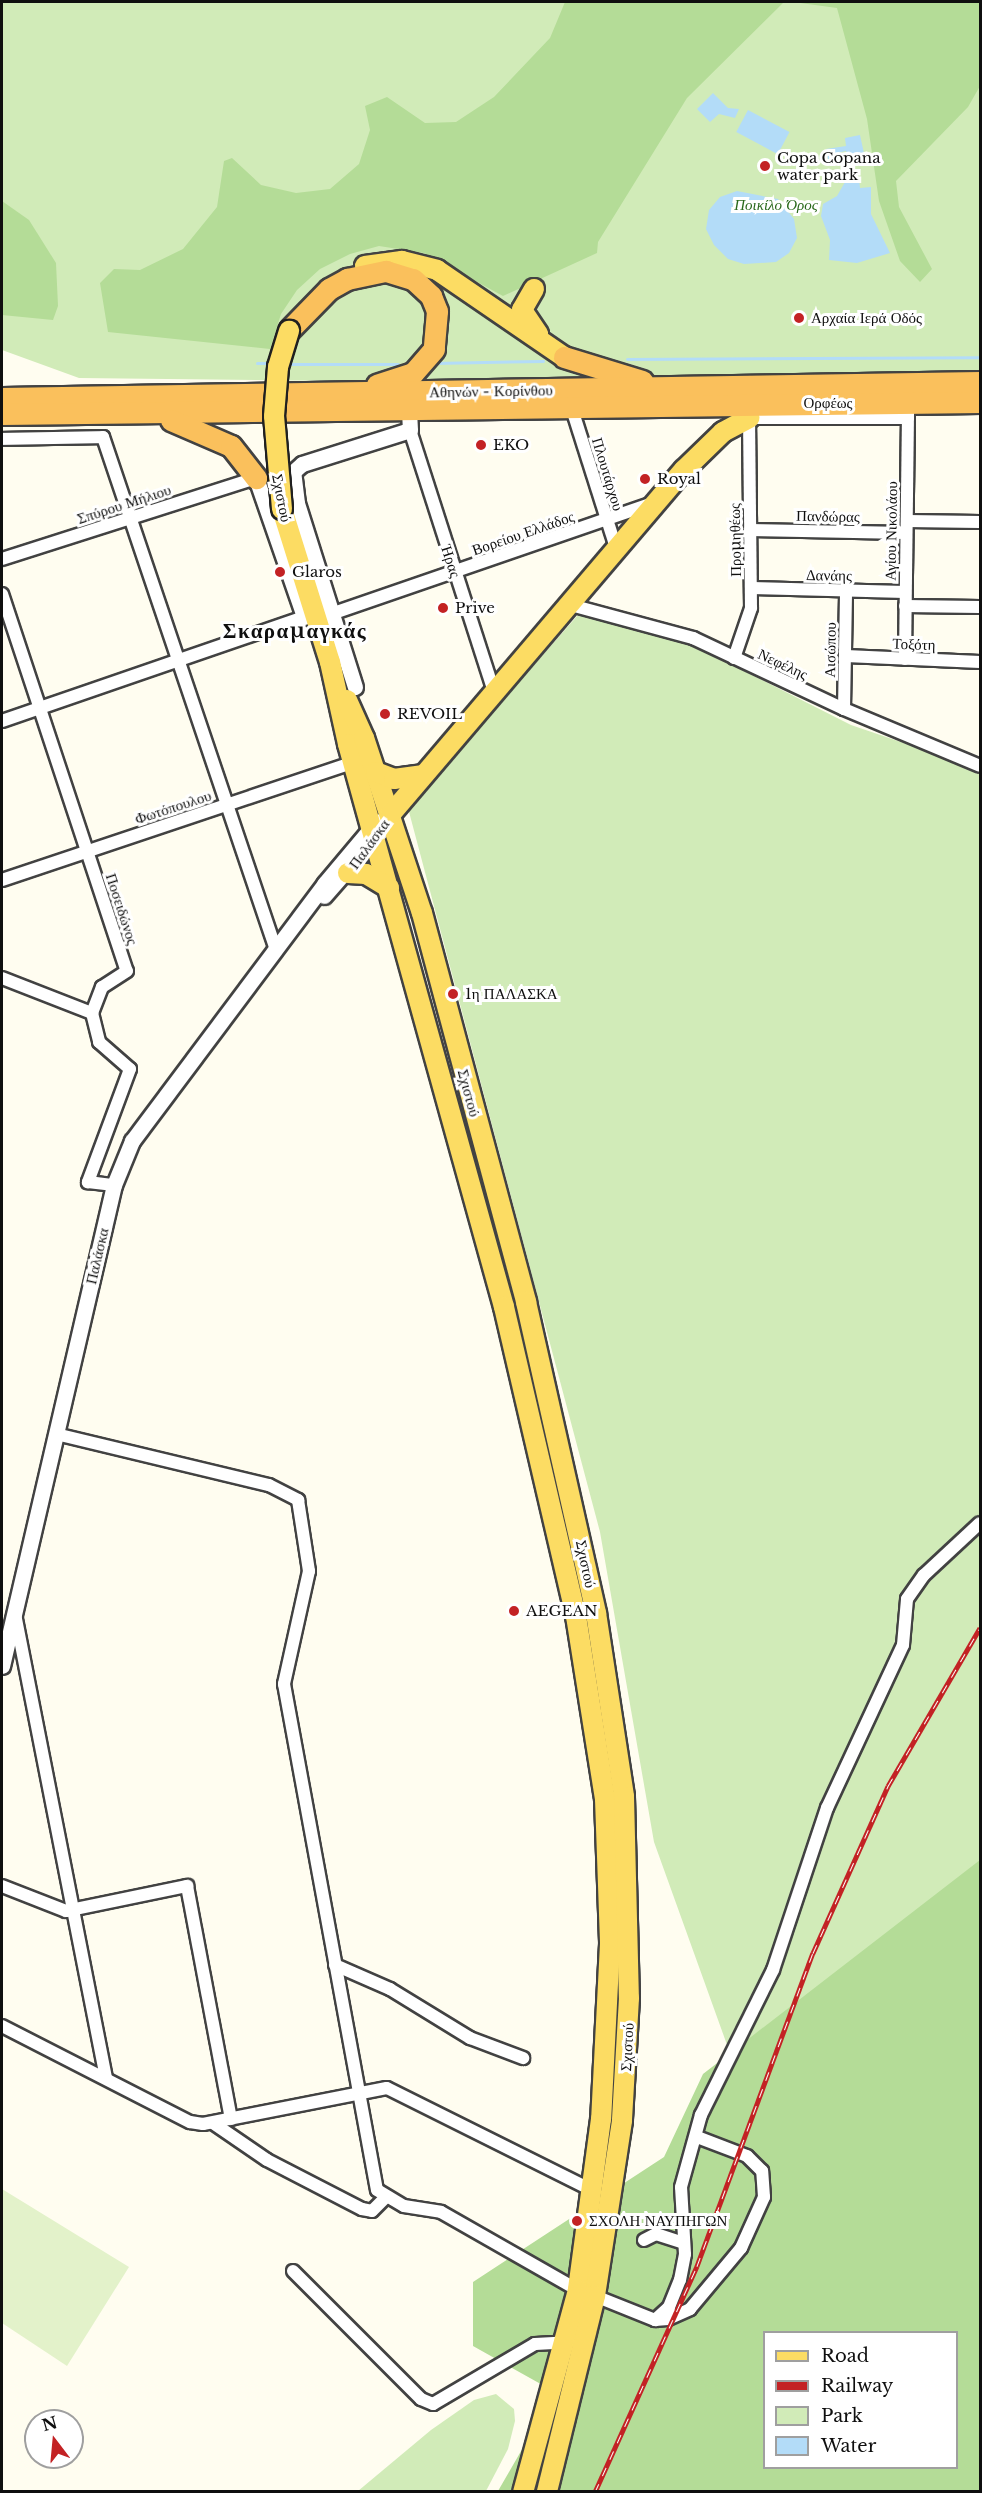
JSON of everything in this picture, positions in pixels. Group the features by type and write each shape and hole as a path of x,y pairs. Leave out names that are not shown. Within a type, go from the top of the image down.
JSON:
{"highway":[{"path":"289,330 329,289 379,272 400,273 420,283 437,311 434,349 414,373 397,381 314,395"},
{"path":"564,357 663,387"},
{"name":"Αθηνών - Κορίνθου","path":"2,398 314,395 981,382"},
{"name":"Αθηνών - Κορίνθου","path":"2,414 409,421 572,409 842,405 908,411 981,402"},
{"path":"749,418 842,405"},
{"path":"158,415 231,446 256,478"}],"main road":[{"name":"Σχιστού","path":"474,293 427,266 381,262 325,283 303,305 289,330 279,360 274,416 282,510 355,748 374,833 545,1476 597,1745 605,1799 610,1944 606,2054 592,2190 586,2293"},
{"path":"474,293 507,301 534,289 523,306 524,317 564,357"},
{"path":"474,293 564,357"},
{"path":"390,815 656,501 707,445 749,418"},
{"path":"304,617 355,748"},
{"path":"355,687 355,748"},
{"name":"Σχιστού","path":"355,748 376,772 422,913 526,1302 585,1558 617,1742 628,1895 627,2056 586,2293 546,2492"},
{"path":"376,772 394,779 423,775"},
{"path":"348,873 366,874 389,888"},
{"name":"Σχιστού","path":"523,2492 575,2342"}],"street":[{"name":"Πλουτάρχου","path":"572,409 615,548"},
{"name":"Ορφέως","path":"749,418 908,411"},
{"name":"Αγίου Νικολάου","path":"905,659 908,411"},
{"name":"Προμηθέως","path":"734,658 747,627 752,588 749,418"},
{"name":"Σχιστού","path":"355,687 297,503 293,472 302,464 409,421"},
{"name":"Ήρας","path":"409,421 494,692"},
{"path":"2,439 103,437 276,950"},
{"name":"Σχιστού","path":"256,478 304,617"},
{"name":"Σπύρου Μήλιου","path":"2,559 256,478"},
{"name":"Βορείου Ελλάδος","path":"331,614 607,520 656,501"},
{"name":"Πανδώρας","path":"750,530 906,527 981,522"},
{"name":"Δανάης","path":"752,588 905,592"},
{"name":"Αισώπου","path":"843,709 846,591"},
{"name":"Ποσειδώνος","path":"2,594 127,971 102,987 92,1013"},
{"name":"Νεφέλης","path":"567,604 669,629 843,709 981,766"},
{"path":"905,606 981,607"},
{"path":"2,721 304,617"},
{"name":"Τοξότη","path":"846,656 981,662"},
{"name":"Φωτόπουλου","path":"2,880 227,805 355,748"},
{"name":"Παλάσκα","path":"314,903 324,884 390,815"},
{"name":"Παλάσκα","path":"2,1666 114,1185 144,1121 314,903 348,873 374,833"},
{"path":"2,978 92,1013 99,1042 130,1069 87,1182 114,1185"},
{"path":"56,1434 269,1485 298,1500 309,1571 284,1684 335,1965 361,2089 377,2190 385,2198 441,2212 586,2293 655,2320 690,2309 741,2248 764,2197 762,2171 755,2160 697,2138"},
{"path":"655,2320 674,2296 685,2254 682,2243 681,2187 712,2091 781,1950 827,1808 903,1645 907,1599 924,1575 981,1524"},
{"path":"14,1612 106,2078"},
{"path":"2,1886 54,1911 187,1886 231,2119"},
{"path":"335,1965 390,1989 470,2037 523,2058"},
{"path":"2,2026 190,2122 213,2123 361,2089 387,2088 592,2190"},
{"path":"213,2123 267,2160 362,2209 372,2211 385,2198"},
{"path":"644,2241 657,2234 682,2243"},
{"path":"293,2271 421,2399 433,2404 535,2344 575,2342"}],"green space":[{"name":"Ποικίλο Όρος","path":"2,2 980,2 980,388 79,378 2,350"},
{"path":"565,2 784,2 687,98 598,242 597,253 503,296 424,253 379,246 350,254 320,269 297,290 281,314 270,349 108,332 100,283 114,269 140,270 183,249 217,207 224,161 232,158 261,185 296,193 330,189 359,164 370,130 365,106 387,97 425,123 456,122 494,97 550,38"},
{"path":"793,2 980,2 980,86 968,107 896,181 899,207 932,269 920,282 900,261 879,201 867,119 837,8"},
{"path":"2,201 29,220 56,263 58,306 53,320 2,315"},
{"path":"578,615 687,642 851,725 980,769 980,2491 673,2491 762,2142 654,1842 600,1532 408,808"},
{"path":"980,1860 980,2491 498,2491 555,2392 473,2346 473,2282 664,2157 703,2074"},
{"path":"2,2189 129,2267 67,2366 2,2323"},
{"path":"496,2394 514,2409 515,2421 508,2449 486,2491 358,2491 431,2430 474,2400"}],"water":[{"path":"713,93 728,108 739,109 735,118 719,114 710,122 697,109"},
{"path":"748,110 789,132 778,154 736,132"},
{"path":"860,135 865,158 848,161 846,151 837,153 839,163 829,165 826,149 846,146 845,138"},
{"path":"859,179 860,188 871,187 871,214 890,253 857,263 829,260 830,240 821,216 823,204 837,196 845,182"},
{"path":"737,191 778,199 794,219 797,238 789,253 776,262 744,264 728,259 714,245 706,229 709,210 720,197"}],"waterway":[{"path":"627,359 980,357"},
{"path":"434,363 543,361"},
{"path":"257,363 270,363"},
{"path":"286,364 398,364"}],"railway":[{"path":"595,2492 697,2266 813,1953 888,1786 980,1628"}],"place":[{"name":"Copa Copana water park","path":"765,166"},
{"name":"Αρχαία Ιερά Οδός","path":"799,318"},
{"name":"EKO","path":"481,445"},
{"name":"Royal","path":"645,479"},
{"name":"Glaros","path":"280,572"},
{"name":"Prive","path":"443,608"},
{"name":"REVOIL","path":"385,714"},
{"name":"1η ΠΑΛΑΣΚΑ","path":"453,994"},
{"name":"AEGEAN","path":"514,1611"},
{"name":"ΣΧΟΛΗ ΝΑΥΠΗΓΩΝ","path":"577,2221"}],"district":[{"name":"Σκαραμαγκάς","path":"295,631"}]}
